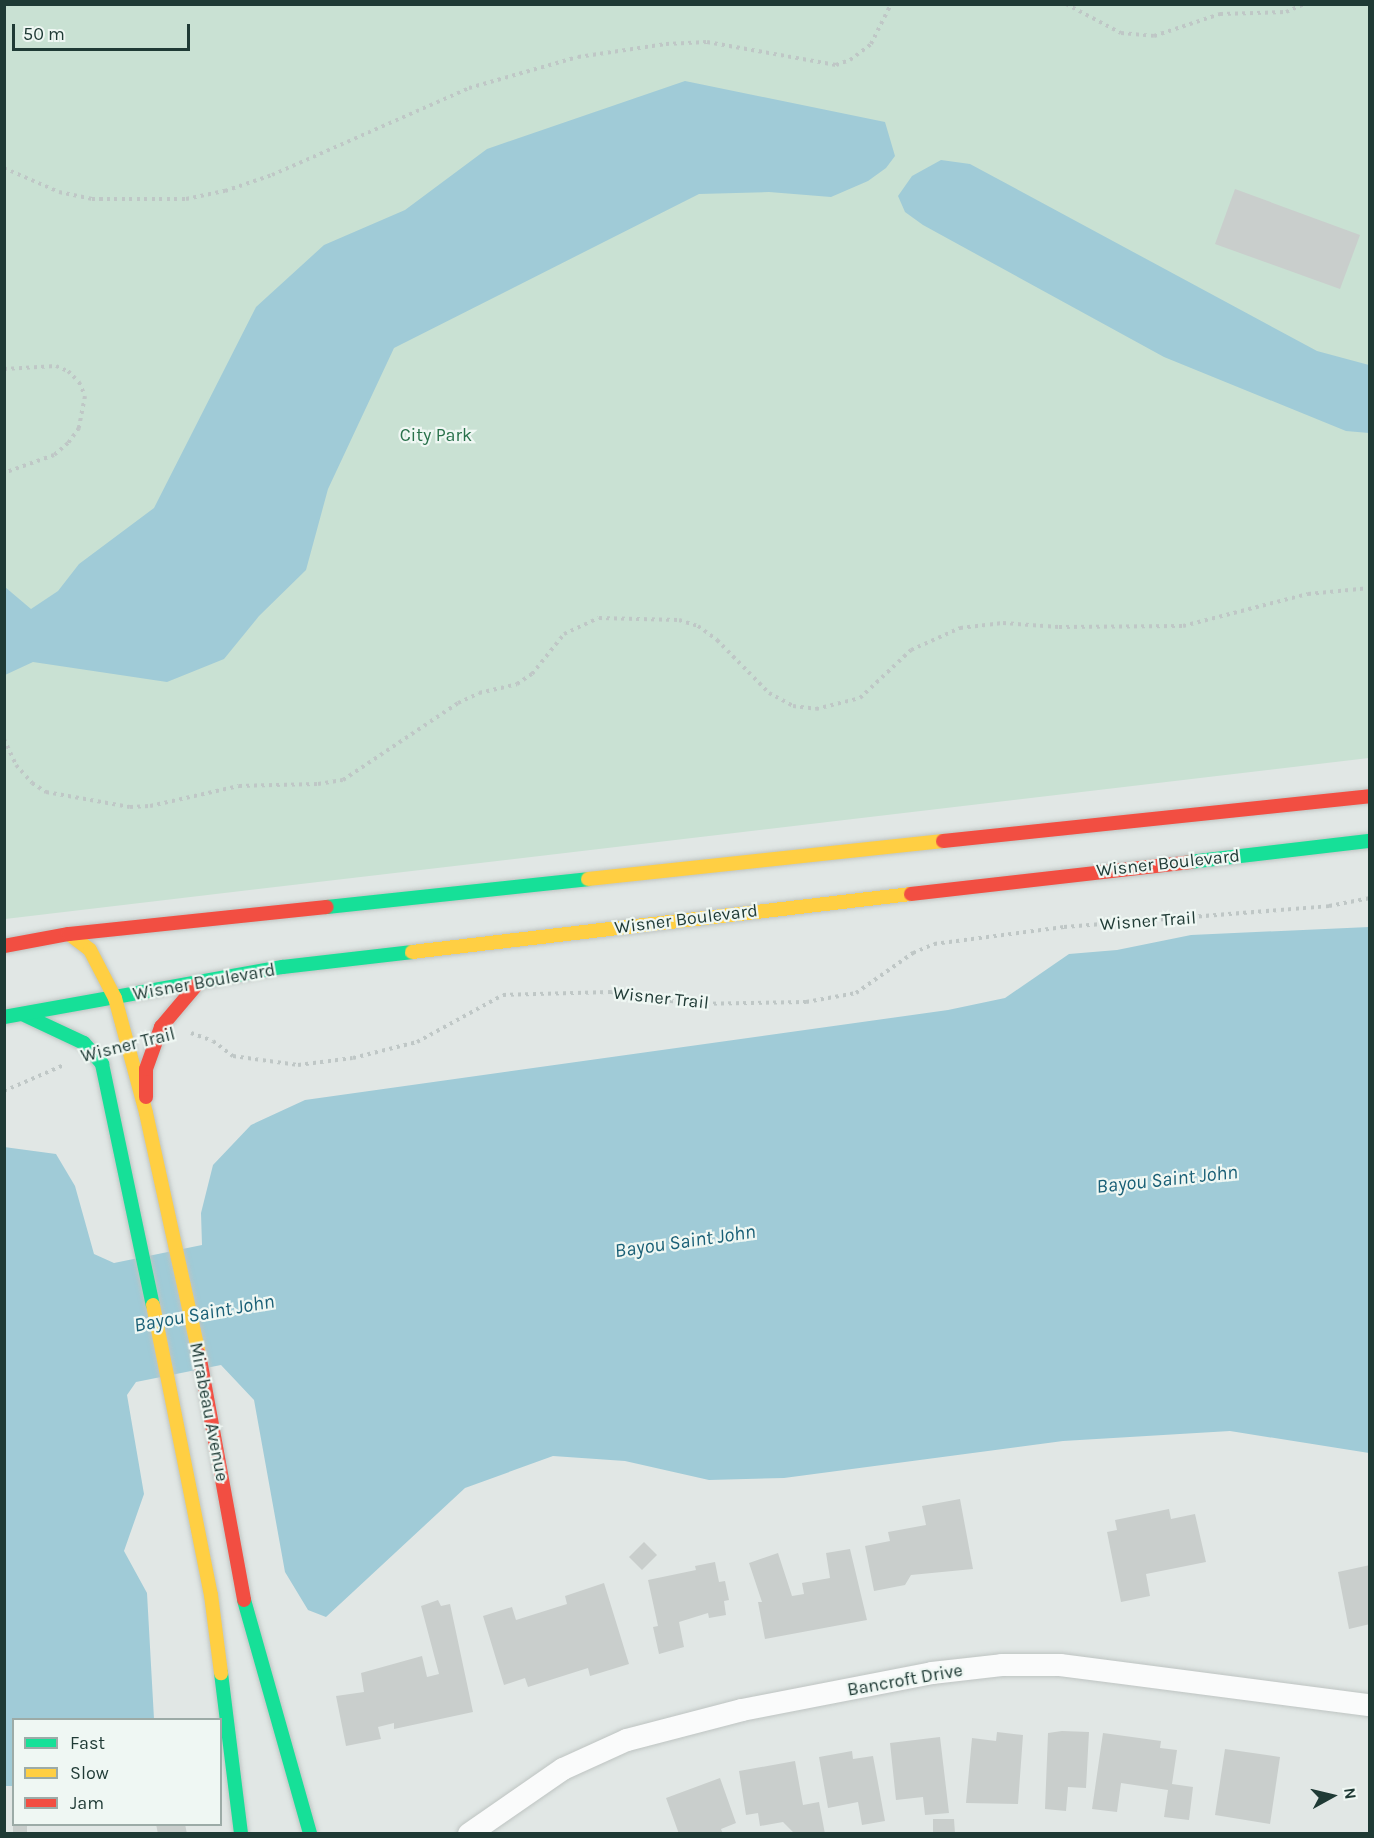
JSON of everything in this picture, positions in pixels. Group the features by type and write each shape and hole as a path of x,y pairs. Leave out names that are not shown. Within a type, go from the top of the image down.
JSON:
{"street":[{"path":"4,946 69,934 1370,796"},
{"name":"Wisner Boulevard","path":"4,1017 319,963 1370,841"},
{"name":"Mirabeau Avenue","path":"69,934 90,950 116,998 173,1229 210,1406 252,1637 310,1833"},
{"path":"146,1113 146,1069 158,1034 198,982"},
{"path":"22,1014 68,1034 91,1051"},
{"name":"Mirabeau Avenue","path":"91,1051 102,1064 111,1094 136,1229 211,1595 241,1833"},
{"name":"Bancroft Drive","path":"469,1833 563,1769 627,1740 742,1710 932,1673 1002,1665 1060,1665 1370,1705"}],"path":[{"path":"4,168 59,192 92,199 186,199 225,191 272,175 469,88 578,57 666,44 707,42 836,65 850,60 871,44 891,4"},
{"path":"1066,4 1121,33 1154,36 1220,14 1275,13 1304,4"},
{"path":"4,369 56,366 68,371 80,382 85,396 79,428 68,443 54,455 4,473"},
{"path":"4,739 16,765 32,783 46,792 118,806 150,806 239,786 318,784 343,780 458,703 479,693 517,684 532,674 564,634 580,623 599,618 679,620 698,626 717,640 769,693 793,706 816,709 837,707 860,698 911,650 960,628 1003,623 1059,627 1184,626 1308,594 1370,588"},
{"name":"Wisner Trail","path":"158,1034 175,1029 213,1041 233,1056 298,1065 353,1058 417,1042 503,995 611,992 691,1004 806,1002 856,993 913,953 934,944 1064,927 1329,906 1370,898"},
{"name":"Wisner Trail","path":"4,1091 91,1051"}],"green space":[{"name":"City Park","path":"4,5 1369,5 1369,758 5,919"}],"water":[{"path":"685,81 885,122 895,156 886,168 868,181 831,197 769,192 699,194 394,348 328,489 306,570 259,616 224,659 167,682 33,662 5,675 5,587 31,609 58,591 79,564 154,508 256,307 324,245 405,210 487,149"},
{"path":"941,160 970,164 1317,351 1369,365 1369,433 1346,431 1164,357 923,225 905,212 898,196 912,176"},
{"name":"Bayou Saint John","path":"1369,927 1369,1453 1230,1431 1063,1441 784,1478 709,1480 625,1461 553,1456 465,1488 326,1617 308,1610 285,1572 254,1400 221,1365 136,1382 127,1395 144,1494 124,1551 147,1593 154,1718 12,1718 12,1786 5,1786 4,1147 56,1154 75,1186 94,1254 114,1263 202,1245 201,1213 213,1165 251,1125 305,1100 948,1010 1005,998 1069,954 1117,950 1191,935"}],"building":[{"path":"1235,189 1360,235 1340,289 1215,244"},
{"path":"960,1499 973,1569 911,1575 905,1585 874,1591 865,1546 890,1541 888,1532 926,1525 922,1506"},
{"path":"1169,1509 1171,1519 1195,1514 1206,1562 1146,1574 1150,1596 1121,1602 1107,1532 1117,1530 1115,1520"},
{"path":"644,1542 657,1555 642,1570 629,1557"},
{"path":"850,1549 867,1620 765,1639 758,1602 762,1602 749,1563 778,1553 792,1596 804,1594 802,1583 830,1578 826,1553"},
{"path":"715,1562 719,1582 725,1581 729,1600 724,1601 726,1615 709,1618 708,1613 679,1622 684,1647 659,1654 653,1627 658,1626 648,1580 696,1570 695,1566"},
{"path":"1370,1565 1370,1624 1349,1629 1338,1572"},
{"path":"604,1583 629,1664 590,1676 588,1668 528,1687 525,1678 504,1685 483,1616 512,1607 516,1620 567,1604 565,1596"},
{"path":"438,1600 441,1606 450,1604 473,1712 394,1729 394,1723 378,1727 381,1739 346,1746 336,1696 364,1692 361,1673 422,1656 427,1677 439,1674 421,1606"},
{"path":"997,1732 1023,1735 1018,1804 966,1803 972,1738 996,1741"},
{"path":"1089,1732 1086,1788 1068,1787 1066,1811 1045,1809 1048,1733"},
{"path":"1103,1733 1161,1741 1160,1748 1177,1750 1172,1784 1193,1787 1189,1820 1164,1817 1168,1790 1121,1783 1117,1812 1092,1809"},
{"path":"940,1737 949,1813 925,1815 923,1797 896,1800 890,1743"},
{"path":"1225,1749 1280,1757 1270,1824 1215,1815"},
{"path":"852,1751 853,1759 873,1756 885,1821 862,1825 858,1802 828,1808 819,1757"},
{"path":"795,1761 803,1805 819,1802 825,1834 795,1834 783,1822 760,1826 758,1813 746,1815 739,1771"},
{"path":"720,1778 736,1823 721,1829 723,1834 679,1834 666,1798"},
{"path":"933,1819 954,1819 955,1834 933,1834"},
{"path":"13,1826 27,1826 27,1834 13,1834"},
{"path":"156,1826 185,1826 187,1834 158,1834"}],"traffic: fast":[{"path":"1190,862 1370,841"},
{"path":"327,907 588,879"},
{"path":"4,1017 283,967 412,952"},
{"path":"22,1014 84,1043 102,1064 153,1305"},
{"path":"244,1600 310,1834"},
{"path":"221,1673 241,1834"}],"traffic: slow":[{"path":"588,879 943,841"},
{"path":"412,952 911,894"},
{"path":"69,934 90,950 115,998 146,1113 199,1354"},
{"path":"153,1305 211,1595 221,1673"}],"traffic: jam":[{"path":"943,841 1370,796"},
{"path":"911,894 1190,862"},
{"path":"4,946 69,934 327,907"},
{"path":"146,1097 146,1069 161,1027 198,983"},
{"path":"199,1354 244,1600"}]}
